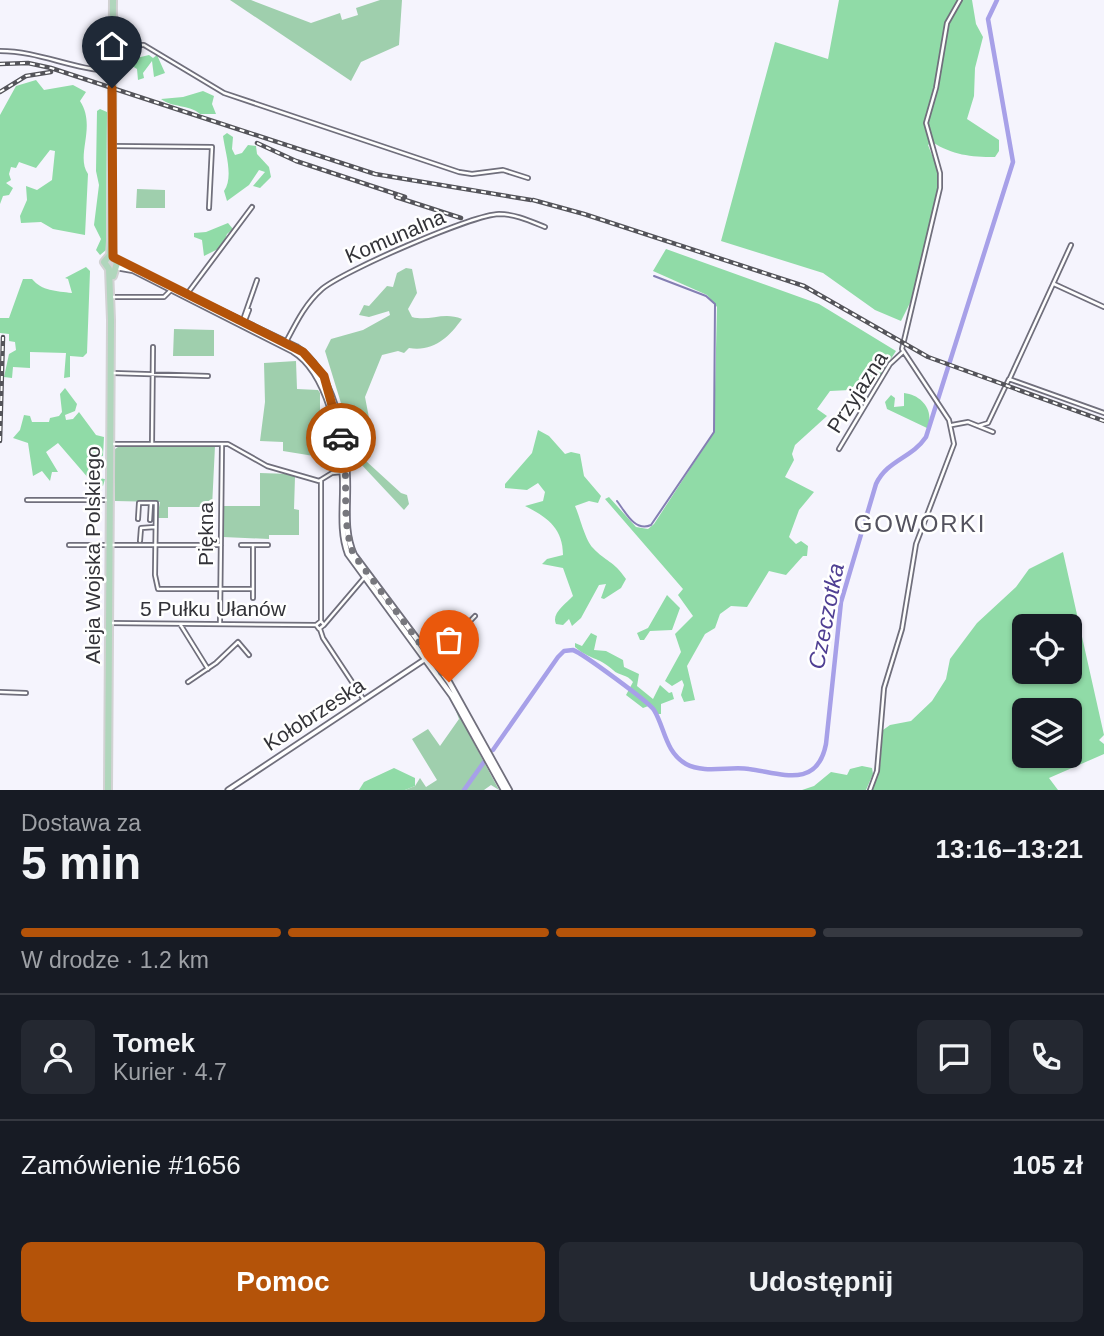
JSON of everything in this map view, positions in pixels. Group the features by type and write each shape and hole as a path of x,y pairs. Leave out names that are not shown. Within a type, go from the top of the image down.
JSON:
{"main road":[{"name":"Aleja Wojska Polskiego","path":"111,320 113,0"},
{"name":"Aleja Wojska Polskiego","path":"108,790 113,263"},
{"path":"113,263 243,323 296,352 315,371 325,392 342,472 343,538 348,554 428,657"},
{"path":"113,263 286,342 313,361 329,389 346,459 347,534 354,555 428,657 509,790"},
{"path":"490,759 503,790"}],"street":[{"path":"870,790 877,771 884,688 902,629 916,544 950,456 954,438 951,425 903,352 940,188 940,173 926,123 947,23 960,0"},
{"path":"113,46 144,45 224,93 459,172 472,174 503,170 528,178"},
{"path":"0,51 42,56 83,70 113,71"},
{"path":"112,146 212,147 209,208"},
{"path":"187,295 253,207"},
{"name":"Komunalna","path":"286,342 306,305 329,283 421,240 482,216 500,214 515,216 545,227"},
{"path":"978,426 988,423 1071,245"},
{"path":"243,323 257,280"},
{"path":"1054,284 1104,307"},
{"path":"113,297 164,297 171,290"},
{"path":"152,444 153,347"},
{"name":"Przyjazna","path":"839,449 890,364 903,352"},
{"path":"111,373 208,376"},
{"path":"1009,379 1104,413"},
{"path":"951,425 960,422 993,432"},
{"path":"110,444 222,444 267,466 321,481"},
{"name":"Piękna","path":"220,624 222,444"},
{"path":"321,481 332,473 342,472"},
{"path":"320,629 321,481"},
{"path":"27,499 110,499"},
{"path":"150,520 151,503"},
{"path":"138,519 139,504 156,503 155,575 158,589 253,589"},
{"path":"140,541 141,528 155,527"},
{"path":"69,545 221,545"},
{"path":"241,545 268,545"},
{"path":"253,545 253,598"},
{"path":"364,578 322,623 316,625 364,700"},
{"path":"428,657 450,642 475,616"},
{"name":"5 Pułku Ułanów","path":"109,624 316,625"},
{"path":"180,624 208,668"},
{"path":"188,682 238,641 249,654"},
{"name":"Kołobrzeska","path":"228,790 428,657"},
{"path":"0,692 26,693"}],"green space":[{"path":"230,0 251,0 311,23 340,13 342,20 358,15 356,8 380,0 402,0 399,45 361,62 351,81"},
{"path":"839,0 972,0 976,24 983,37 975,68 974,96 967,119 999,140 999,151 995,157 978,156 955,152 932,142 928,145 937,168 939,188 912,299 901,321 875,310 823,273 721,241 775,42 828,59"},
{"path":"149,55 153,58 157,55 165,73 154,77 152,61 143,73 144,78 138,80 137,69 124,61"},
{"path":"36,80 44,90 73,85 86,92 80,101 87,121 84,158 88,174 85,235 53,229 41,222 21,223 20,216 27,200 26,186 37,190 52,180 55,151 50,150 36,168 19,162 16,168 11,167 11,180 6,183 13,188 9,195 3,196 0,204 0,115 16,86"},
{"path":"203,91 214,96 212,104 216,114 200,114 161,99 183,97"},
{"path":"100,109 107,112 106,250 100,255 96,250 101,239 94,225 99,185 96,171 97,111"},
{"path":"227,133 233,137 232,149 235,155 242,153 248,145 256,146 257,154 269,167 271,177 260,188 253,186 265,172 259,170 249,185 227,201 224,191 229,172 223,136"},
{"path":"137,189 165,190 165,208 136,208"},
{"path":"228,223 233,229 227,234 222,247 204,256 202,240 194,237 194,233 206,232"},
{"path":"666,249 819,304 896,351 877,380 859,380 850,390 830,391 817,409 827,416 795,445 792,454 794,460 785,477 814,492 799,510 789,537 796,544 801,541 808,546 807,556 803,556 786,575 769,571 747,607 731,606 720,614 715,628 705,634 687,666 695,700 684,702 681,695 684,685 682,680 672,686 665,681 681,652 675,634 693,616 678,595 683,589 605,499 609,497 636,527 648,529 654,524 714,432 717,307 707,295 653,271"},
{"path":"86,267 90,271 87,353 83,357 70,356 70,377 64,378 66,353 30,352 30,368 13,367 12,378 4,377 9,354 16,350 15,342 9,341 9,334 0,333 0,318 9,318 23,279 32,279 50,290 72,293 68,279 65,278"},
{"path":"406,268 412,269 417,293 408,309 412,317 449,316 462,319 440,342 426,348 409,348 404,353 398,351 382,355 365,397 374,444 366,461 401,493 407,495 409,504 404,510 359,462 325,351 331,339 363,330 390,315 389,311 369,317 359,315 364,305 369,306 387,286 393,287 397,273"},
{"path":"174,329 214,330 214,356 173,356"},
{"path":"296,361 297,389 318,390 320,393 320,457 283,451 283,442 260,441 265,402 264,363"},
{"path":"65,388 77,404 75,411 65,415 66,420 73,419 79,412 96,435 104,437 103,456 89,457 98,478 105,479 103,486 96,487 58,443 46,452 58,472 52,472 50,481 42,471 33,476 28,443 13,438 20,430 24,415 30,416 32,422 49,422 50,418 59,416 62,412 60,394"},
{"path":"904,393 916,397 925,405 929,416 927,428 887,409 885,402 891,395 895,398 894,407 904,406"},
{"path":"538,430 549,436 565,454 580,454 584,476 601,496 598,503 589,501 575,506 583,528 593,548 626,579 621,588 604,599 601,598 606,584 599,585 581,618 572,626 569,619 563,625 556,624 555,620 557,612 573,596 563,568 542,564 547,559 563,555 560,538 547,519 525,506 543,501 545,492 538,483 527,490 505,488 505,484 532,453"},
{"path":"121,445 215,446 212,507 168,507 168,518 157,518 160,502 115,501 115,449"},
{"path":"260,473 290,474 295,477 294,509 299,510 299,535 269,535 269,539 223,537 223,506 260,506"},
{"path":"1063,552 1077,614 1012,614 1012,684 1082,684 1082,637 1104,735 1099,740 1104,744 1104,754 1082,764 1082,698 1012,698 1012,768 1072,768 1049,778 1058,790 872,790 880,766 883,730 890,725 911,721 932,701 946,679 950,659 977,623 1016,587 1029,569"},
{"path":"667,595 680,608 672,630 650,631 644,640 640,640 637,633 648,628"},
{"path":"591,633 597,636 594,650 606,651 623,660 624,667 639,674 637,686 653,699 660,685 669,693 672,692 674,699 661,704 661,714 657,714 651,705 643,708 626,695 633,682 631,679 575,647 575,643 582,646"},
{"path":"454,706 499,790 491,785 484,790 405,790 415,786 420,778 426,787 437,780 412,739 428,729 440,746 459,719"},
{"path":"862,766 872,768 873,774 866,790 802,790 814,786 831,772 847,775 850,769"},
{"path":"394,768 415,778 415,786 405,790 359,790 364,782"}],"waterway":[{"name":"Czeczotka","path":"493,750 558,657 564,651 573,650 629,688 654,710 674,753 686,764 701,769 742,768 785,775 806,773 815,768 826,744 841,602 876,484 886,469 914,450 926,437 1013,162 988,19 997,0"},
{"path":"617,501 636,524 651,525 714,432 715,304 706,296 654,276"},
{"name":"Czeczotka","path":"464,790 484,762"}],"railway":[{"path":"0,64 28,63 51,68 375,174 531,200"},
{"path":"0,92 26,76 51,72"},
{"path":"257,143 296,161 405,197"},
{"path":"396,197 461,218"},
{"path":"533,200 804,286 928,357 1104,421"},
{"path":"0,441 3,337"}],"way so far":[{"path":"341,438 347,472 347,534 350,547 358,563 449,682"}],"district":[{"name":"GOWORKI","path":"920,523"}],"route":[{"path":"112,88 113,257 118,262 303,352 324,376 341,438"}]}
